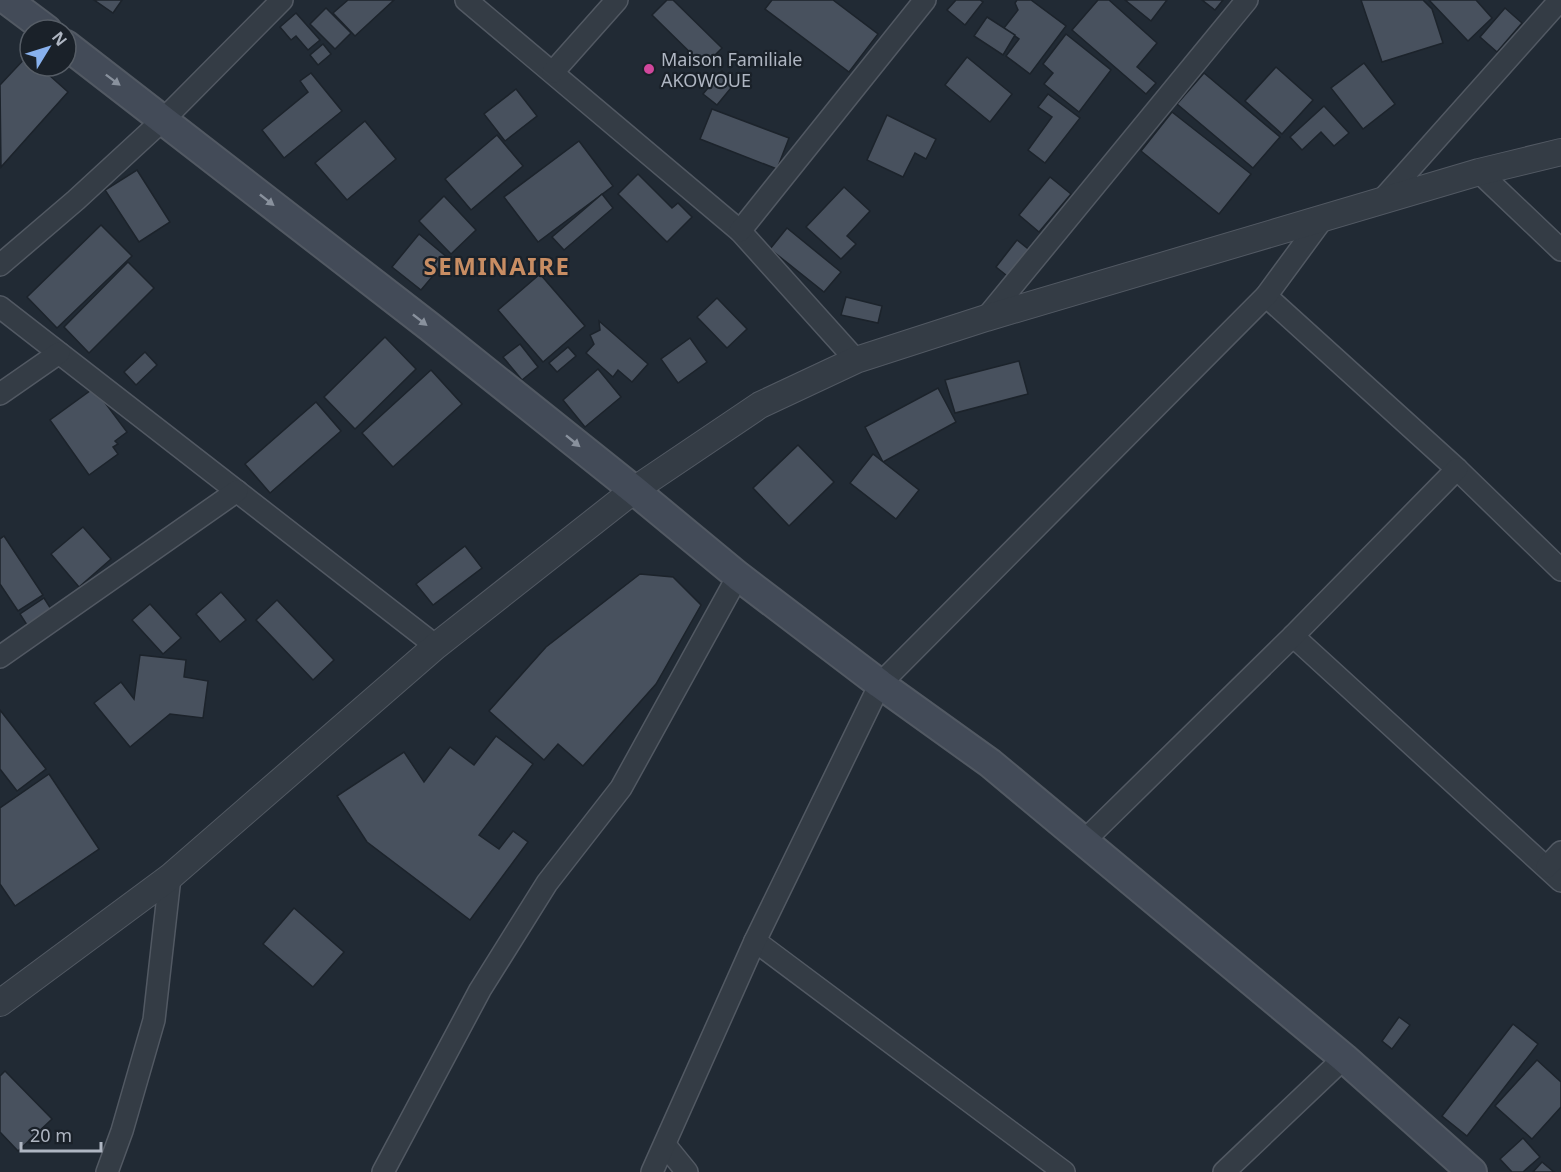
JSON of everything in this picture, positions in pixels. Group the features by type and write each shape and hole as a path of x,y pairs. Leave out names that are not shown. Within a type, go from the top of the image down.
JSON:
{"main road":[{"path":"7,0 30,18"},
{"path":"78,54 164,119 634,490 738,576 880,684 990,763 1344,1058 1472,1172"}],"street":[{"path":"0,265 76,200 164,119 282,0"},
{"path":"466,0 740,231 856,360"},
{"path":"554,72 617,0"},
{"path":"740,231 925,0"},
{"path":"986,318 1247,0"},
{"path":"1382,200 1560,0"},
{"path":"0,1003 170,877 436,646 634,490 760,405 856,360 986,318 1382,200 1479,172 1561,152"},
{"path":"1479,172 1561,250"},
{"path":"652,1172 755,941 880,684 1266,296 1324,217"},
{"path":"1266,296 1457,469 1561,570"},
{"path":"0,307 436,646"},
{"path":"0,394 59,354"},
{"path":"1084,841 1293,636 1457,469"},
{"path":"0,657 237,492"},
{"path":"383,1172 480,990 547,883 621,788 738,576"},
{"path":"1293,636 1554,874 1561,852"},
{"path":"107,1172 122,1131 154,1020 170,877"},
{"path":"755,941 1064,1172"},
{"path":"1224,1172 1344,1058"},
{"path":"665,1146 687,1172"}],"building":[{"path":"94,0 122,0 113,13"},
{"path":"348,0 394,0 355,36 333,13"},
{"path":"667,0 673,0 722,48 704,66 652,15"},
{"path":"772,0 833,0 878,34 849,72 765,9"},
{"path":"956,0 983,2 965,25 947,10"},
{"path":"1017,0 1031,0 1066,26 1030,74 1006,56 1019,39 1004,28 1018,10 1015,3"},
{"path":"1098,0 1109,0 1157,43 1137,67 1156,83 1146,94 1072,30"},
{"path":"1125,0 1167,0 1151,21"},
{"path":"1202,0 1223,0 1215,10"},
{"path":"1361,0 1423,0 1432,9 1443,43 1382,62"},
{"path":"1429,0 1476,0 1492,18 1468,41"},
{"path":"326,8 351,33 335,49 310,24"},
{"path":"1505,8 1522,23 1497,52 1480,37"},
{"path":"296,13 320,40 308,50 296,36 291,40 280,27"},
{"path":"987,17 1015,35 1003,55 974,36"},
{"path":"1066,34 1111,70 1079,112 1044,84 1053,73 1043,64"},
{"path":"323,44 331,54 318,65 310,55"},
{"path":"967,57 1012,94 990,122 945,85"},
{"path":"1364,63 1395,104 1363,129 1331,88"},
{"path":"18,66 18,78 52,78 68,92 1,167 0,85"},
{"path":"1276,67 1313,100 1282,134 1245,101"},
{"path":"722,71 735,83 717,105 703,94"},
{"path":"311,73 342,111 284,158 262,130 308,92 300,81"},
{"path":"1204,73 1280,137 1253,168 1177,104"},
{"path":"516,89 537,116 505,141 484,114"},
{"path":"1048,94 1080,118 1045,163 1028,150 1052,117 1038,107"},
{"path":"1324,106 1349,133 1334,146 1321,132 1302,150 1290,137"},
{"path":"712,109 789,138 777,169 700,139"},
{"path":"1172,112 1251,174 1219,214 1141,151"},
{"path":"887,115 936,139 926,159 915,153 903,177 867,160"},
{"path":"365,121 396,159 347,200 315,163"},
{"path":"497,135 523,166 471,210 445,179"},
{"path":"579,141 613,186 538,242 504,197"},
{"path":"137,170 170,222 139,242 105,190"},
{"path":"638,174 672,208 678,203 692,217 667,242 618,194"},
{"path":"1050,177 1071,194 1039,232 1019,215"},
{"path":"844,187 870,211 847,236 856,244 841,259 806,227"},
{"path":"602,194 613,208 564,250 552,237"},
{"path":"444,196 476,230 451,254 419,221"},
{"path":"101,225 132,256 57,328 27,297"},
{"path":"787,228 841,272 824,292 770,249"},
{"path":"419,234 448,258 421,290 392,267"},
{"path":"1017,240 1032,252 1011,279 996,267"},
{"path":"128,262 154,288 89,353 64,327"},
{"path":"540,274 585,326 543,362 498,310"},
{"path":"846,297 882,306 878,323 841,315"},
{"path":"717,298 747,329 727,348 697,317"},
{"path":"599,321 648,364 632,382 618,370 613,377 586,353 594,344 590,335 600,330"},
{"path":"385,337 416,369 355,429 324,397"},
{"path":"690,338 707,362 678,383 661,359"},
{"path":"520,344 538,367 522,380 503,357"},
{"path":"568,347 576,356 557,372 549,363"},
{"path":"145,352 157,365 136,385 124,372"},
{"path":"1019,361 1028,394 955,413 945,380"},
{"path":"598,369 621,397 585,427 563,400"},
{"path":"431,370 462,404 393,467 362,433"},
{"path":"94,388 127,432 115,441 118,444 113,447 118,454 89,475 50,420"},
{"path":"938,388 956,422 883,462 865,427"},
{"path":"316,402 341,431 270,493 245,464"},
{"path":"798,445 834,482 789,526 753,488"},
{"path":"873,454 919,490 896,519 850,483"},
{"path":"83,527 111,559 79,587 51,554"},
{"path":"4,536 43,595 18,611 0,584 0,539"},
{"path":"465,546 482,568 433,605 416,584"},
{"path":"640,574 673,577 701,605 656,684 583,766 558,744 544,760 489,711 546,647"},
{"path":"221,592 246,620 220,642 196,614"},
{"path":"44,598 51,609 27,625 20,614"},
{"path":"277,600 334,660 313,680 256,620"},
{"path":"150,604 181,638 163,654 132,620"},
{"path":"140,655 186,660 184,677 208,681 203,718 170,714 130,747 94,703 121,682 134,699"},
{"path":"0,710 46,769 17,791 0,769"},
{"path":"496,736 533,764 479,835 499,849 513,831 528,842 470,920 367,842 337,796 404,752 424,782 450,747 474,765"},
{"path":"49,774 99,849 15,906 0,884 0,808"},
{"path":"294,908 344,952 313,987 263,944"},
{"path":"1399,1017 1410,1025 1392,1049 1382,1041"},
{"path":"1513,1024 1538,1044 1467,1136 1442,1116"},
{"path":"1537,1060 1561,1082 1561,1107 1532,1139 1495,1106"},
{"path":"5,1071 52,1119 18,1151 0,1132 0,1076"},
{"path":"1523,1138 1540,1157 1523,1172 1512,1172 1500,1159"},
{"path":"1542,1162 1554,1172 1533,1172"}],"place":[{"name":"Maison Familiale AKOWOUE","path":"649,69"}],"district":[{"name":"SEMINAIRE","path":"497,265"}]}
